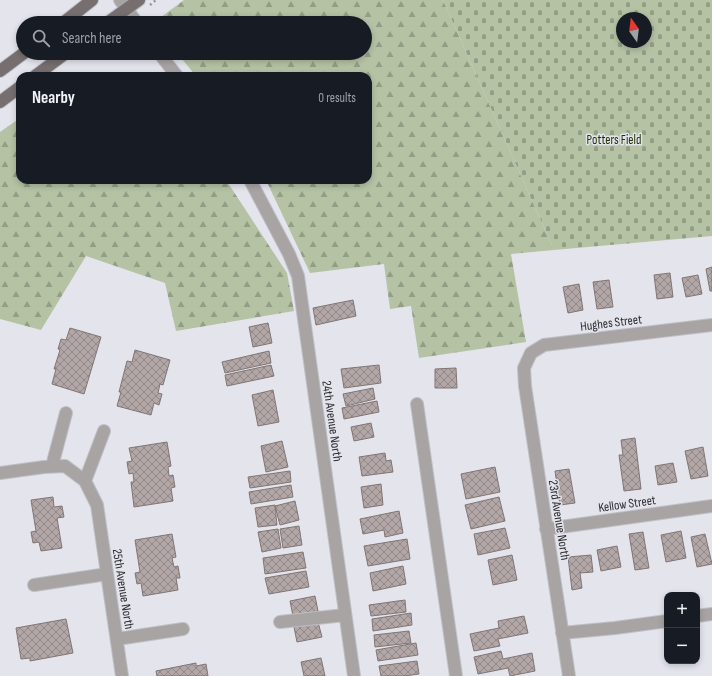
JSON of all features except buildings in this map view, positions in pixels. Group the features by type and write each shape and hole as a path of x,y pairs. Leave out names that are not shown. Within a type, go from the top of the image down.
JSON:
{"main road":[{"path":"72,16 92,0"},
{"path":"113,16 123,4 139,0"},
{"path":"0,71 16,59"},
{"path":"40,72 57,60"},
{"path":"0,102 16,90"}],"street":[{"path":"123,4 132,16"},
{"path":"164,60 174,72"},
{"name":"24th Avenue North","path":"252,184 289,254 298,276 354,676"},
{"name":"Hughes Street","path":"524,368 531,353 544,345 712,325"},
{"name":"23rd Avenue North","path":"524,368 525,386 569,676"},
{"path":"417,404 456,676"},
{"path":"52,466 66,413"},
{"path":"0,473 52,466 65,466 85,481 104,431"},
{"name":"25th Avenue North","path":"85,481 97,505 122,676"},
{"name":"Kellow Street","path":"546,529 712,506"},
{"path":"34,585 107,574"},
{"path":"700,616 712,614"},
{"path":"280,622 345,615"},
{"path":"562,633 664,621"},
{"path":"117,639 183,629"}],"green space":[{"path":"184,0 443,0 554,250 511,254 526,342 419,358 411,306 390,309 384,264 310,273 268,184 372,184 372,72 193,72 183,60 372,60 372,16 162,16"},
{"name":"Potters Field","path":"443,0 712,0 712,236 554,250"},
{"path":"16,121 16,184 229,184 287,273 294,311 176,331 165,283 86,256 41,330 0,319 0,132"}]}
